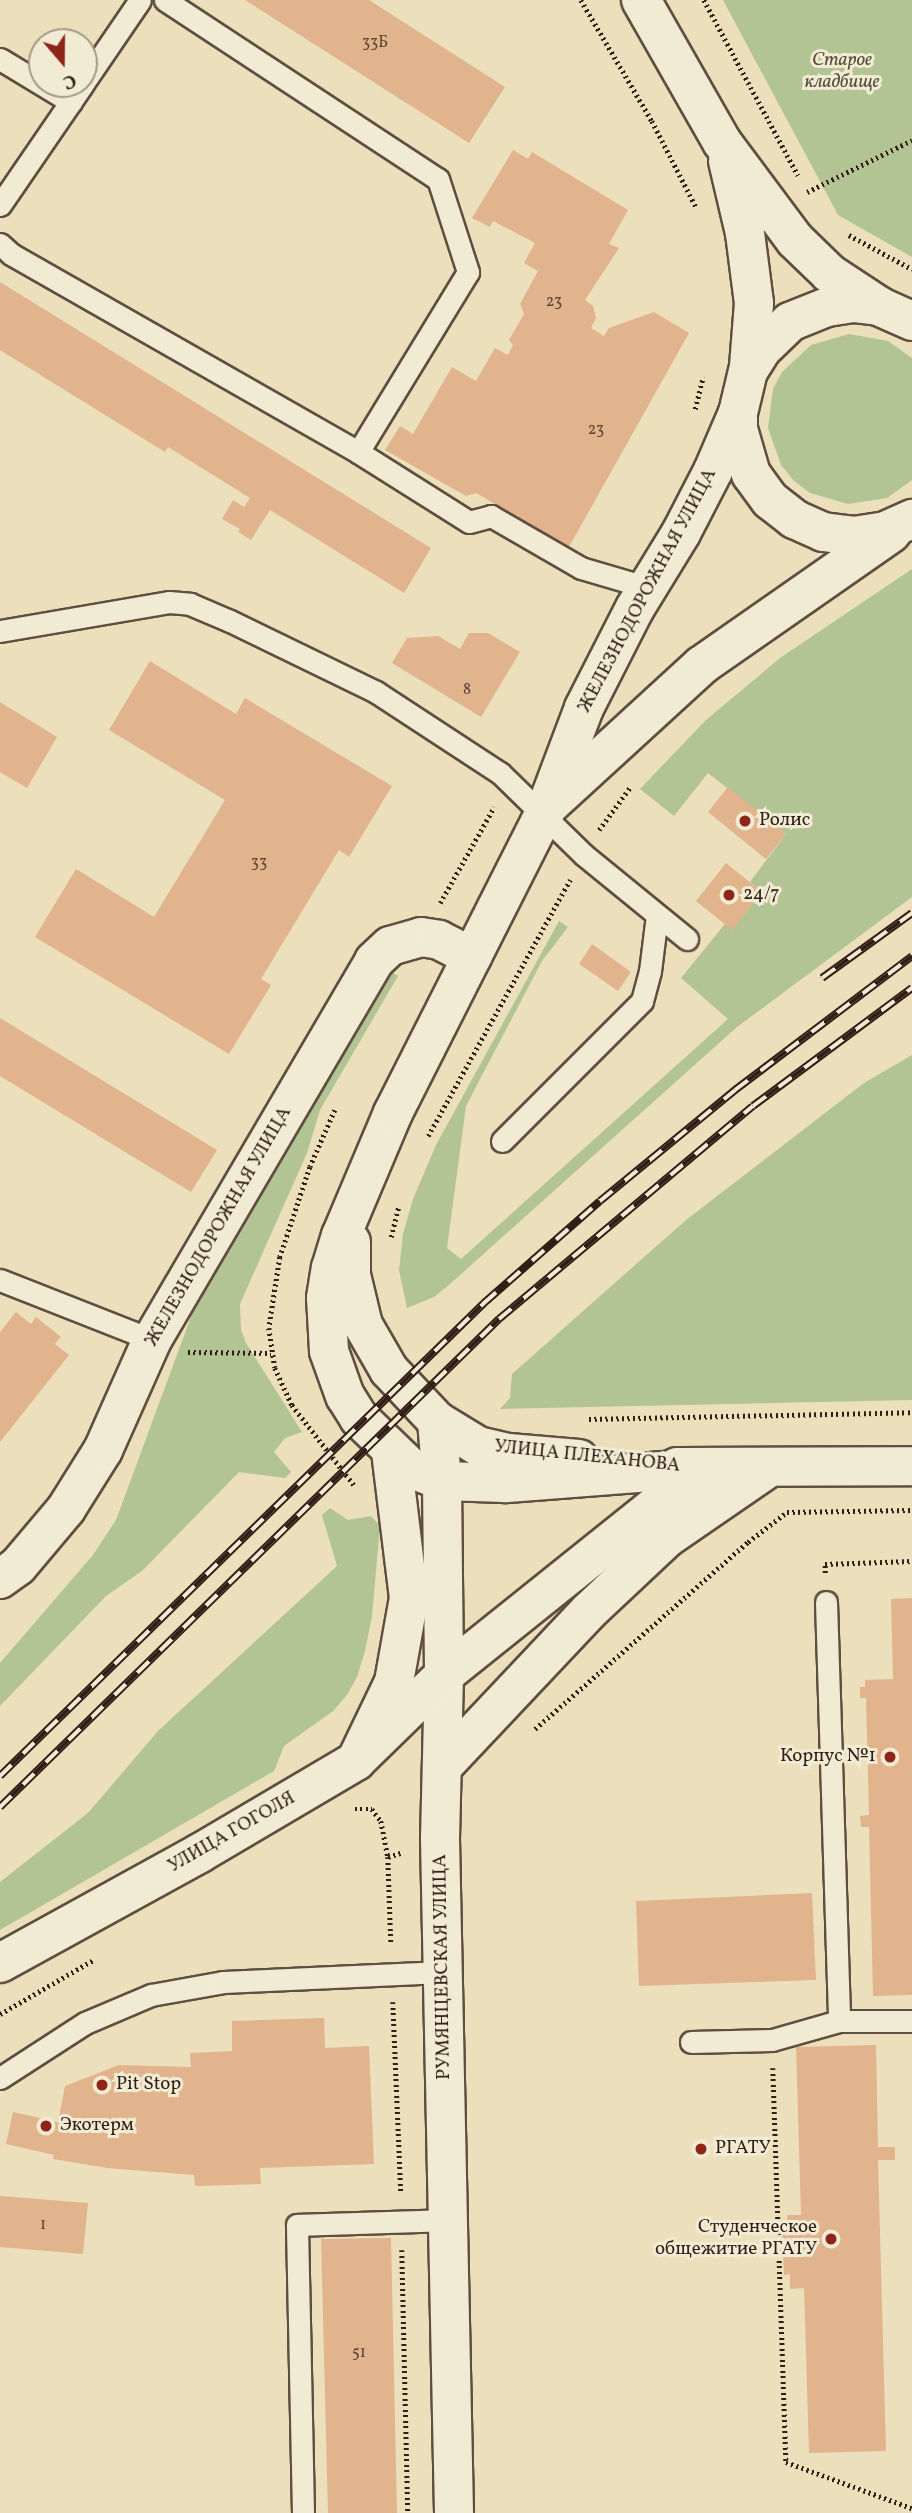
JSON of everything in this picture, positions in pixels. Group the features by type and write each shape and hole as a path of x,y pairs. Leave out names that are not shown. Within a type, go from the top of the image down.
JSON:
{"main road":[{"path":"641,0 722,142 795,240 829,273 895,313"},
{"path":"722,142 745,233 754,303 753,349 738,414 740,444 751,474 781,510 808,526 838,535 870,535 906,523"},
{"path":"748,371 770,339 802,316 839,304 895,313"},
{"name":"ЖЕЛЕЗНОДОРОЖНАЯ УЛИЦА","path":"442,1481 412,1469 391,1452 359,1418 345,1396 335,1374 326,1328 331,1268 393,1112 545,812 584,708 713,471 738,414"},
{"name":"ЖЕЛЕЗНОДОРОЖНАЯ УЛИЦА","path":"545,812 702,665 906,523"},
{"name":"ЖЕЛЕЗНОДОРОЖНАЯ УЛИЦА","path":"6,1577 66,1509 103,1450 165,1346 374,961 390,946 421,937 439,940 472,957"},
{"name":"ЖЕЛЕЗНОДОРОЖНАЯ УЛИЦА","path":"361,1189 350,1249 353,1287 363,1325 389,1370 437,1421"},
{"name":"УЛИЦА ПЛЕХАНОВА","path":"437,1421 478,1446 509,1453 702,1468 912,1466"},
{"name":"РУМЯНЦЕВСКАЯ УЛИЦА","path":"437,1421 442,1481 443,1972 454,2513"},
{"path":"356,1761 394,1682 409,1598 391,1452"},
{"name":"УЛИЦА ПЛЕХАНОВА","path":"442,1481 505,1483 702,1468"},
{"name":"УЛИЦА ГОГОЛЯ","path":"0,1963 200,1853 356,1761 444,1675 702,1468"},
{"path":"442,1767 589,1612 668,1537 767,1469"}],"lane":[{"path":"98,61 140,0"},
{"path":"165,0 438,179 468,272 358,452"},
{"path":"0,59 71,102"},
{"path":"0,205 74,98"},
{"path":"0,244 11,254 358,452 469,522 491,516 581,568 649,588"},
{"path":"0,631 155,604 190,604 376,692 500,772 545,812 584,855 687,939"},
{"path":"502,1141 642,1001 650,971 657,915"},
{"path":"0,1280 165,1346"},
{"path":"826,1602 839,2021"},
{"path":"0,2078 85,2023 151,1995 223,1982 443,1972"},
{"path":"691,2042 772,2040 839,2021 912,2021"},
{"path":"303,2513 297,2225 448,2220"}],"path":[{"path":"704,0 813,201"},
{"path":"807,192 912,140"},
{"path":"845,233 912,270"},
{"path":"427,1138 584,855 633,783"},
{"path":"390,1245 401,1195"},
{"path":"165,1346 271,1353"},
{"path":"579,1420 912,1412"},
{"path":"528,1735 748,1542 788,1512 912,1510"},
{"path":"826,1602 825,1563 912,1561"},
{"path":"346,1812 372,1809 381,1821 388,1857 402,2221 408,2513"},
{"path":"0,2014 105,1953"},
{"path":"772,2040 786,2462 912,2508"}],"green space":[{"name":"Старое кладбище","path":"723,0 912,0 912,257 838,215"},
{"path":"849,334 888,341 912,358 912,480 887,498 848,504 810,493 794,481 781,465 768,428 773,389 782,372 811,345"},
{"path":"912,569 912,897 737,1027 450,1284 434,1297 407,1308 399,1270 403,1234 413,1199 436,1145 559,921 568,927 542,961 466,1106 447,1248 461,1259 728,1019 681,978 725,924 732,929 762,892 750,882 786,834 708,773 674,816 640,789 706,720 780,658"},
{"path":"392,972 398,976 320,1110 307,1153 240,1304 241,1330 246,1343 302,1432 285,1438 274,1452 291,1472 285,1478 239,1472 142,1571 106,1596 0,1706 0,1663 93,1555 116,1520 195,1306 366,1006"},
{"path":"912,1055 912,1400 500,1409 510,1398 512,1374 686,1220 864,1083"},
{"path":"330,1508 348,1520 371,1516 380,1526 372,1616 357,1677 347,1695 333,1711 284,1746 274,1771 0,1930 0,1882 88,1813 158,1731 337,1566 322,1515"}],"building":[{"path":"245,0 369,0 505,87 469,143"},
{"path":"513,150 528,159 532,152 628,210 609,244 619,248 585,300 593,306 596,318 591,328 604,336 609,328 654,312 689,333 569,547 476,493 466,496 385,450 400,426 413,434 452,367 476,381 495,348 508,355 513,345 509,340 524,314 520,304 538,271 524,263 535,243 493,221 490,227 472,218"},
{"path":"0,282 431,548 404,593 270,510 251,540 238,532 240,529 222,519 233,500 244,507 250,498 168,447 165,452 0,350"},
{"path":"469,633 488,633 520,652 481,717 392,663 407,638 438,636 460,649"},
{"path":"150,661 236,714 245,698 392,786 349,857 339,850 261,979 271,985 229,1054 35,937 76,869 154,917 225,800 109,730"},
{"path":"0,702 57,737 27,788 0,772"},
{"path":"728,787 786,834 766,859 708,812"},
{"path":"726,863 762,892 732,930 696,901"},
{"path":"592,944 631,972 618,991 579,964"},
{"path":"0,1018 217,1150 191,1192 0,1076"},
{"path":"16,1312 31,1324 36,1317 61,1337 55,1344 69,1355 0,1442 0,1332"},
{"name":"Корпус №1","path":"912,1598 912,1995 873,1996 869,1827 861,1827 860,1816 869,1815 866,1698 860,1698 860,1687 865,1687 865,1680 893,1679 891,1599"},
{"path":"812,1893 816,1980 639,1986 636,1901"},
{"path":"324,2018 325,2048 369,2046 374,2164 260,2168 261,2184 195,2186 194,2175 107,2168 53,2159 54,2155 6,2144 13,2112 58,2122 65,2086 119,2065 191,2067 190,2053 232,2051 232,2021"},
{"name":"Студенческое общежитие РГАТУ","path":"876,2045 878,2147 895,2147 895,2160 878,2160 886,2451 809,2453 804,2288 790,2289 790,2274 784,2275 782,2228 788,2228 787,2215 801,2215 796,2047"},
{"path":"0,2196 88,2203 83,2254 0,2247"},
{"path":"391,2238 397,2513 328,2513 321,2239"}],"railway":[{"path":"822,978 912,913"},
{"path":"0,1776 484,1303 600,1201 735,1090 912,956"},
{"path":"0,1807 499,1319 753,1106 912,988"}],"place":[{"name":"Ролис","path":"745,821"},
{"name":"24/7","path":"729,895"},
{"name":"Корпус №1","path":"890,1757"},
{"name":"Pit Stop","path":"102,2085"},
{"name":"Экотерм","path":"46,2126"},
{"name":"РГАТУ","path":"701,2149"},
{"name":"Студенческое общежитие РГАТУ","path":"831,2239"}]}
